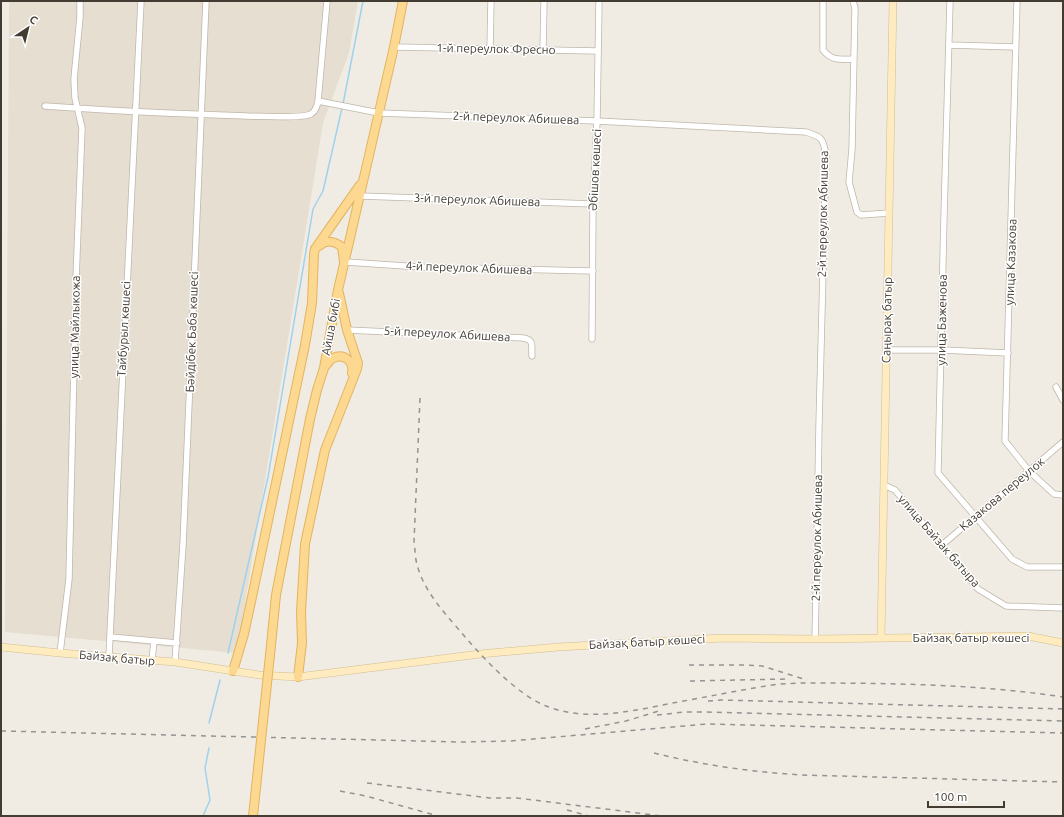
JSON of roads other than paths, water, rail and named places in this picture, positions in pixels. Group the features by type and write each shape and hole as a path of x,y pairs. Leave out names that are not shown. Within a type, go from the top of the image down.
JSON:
{"main road":[{"name":"Айша бибі","path":"253,816 276,595 316,390 324,368 338,290 394,47 403,1"},
{"path":"233,671 244,634 304,345 312,303 315,250 363,181"},
{"path":"315,250 323,242 328,241 337,244 342,247 345,264"},
{"path":"298,677 302,644 301,612 305,544 325,450 358,363 347,330 338,290"},
{"path":"324,368 332,358 337,357 348,359 352,363 353,370 351,384"}],"street":[{"name":"улица Майлыкожа","path":"60,653 69,579 76,279 82,128 78,108 74,98 74,79 80,1"},
{"name":"Тайбурыл көшесі","path":"109,656 114,524 141,1"},
{"name":"Бәйдібек Баба көшесі","path":"175,662 184,545 206,1"},
{"path":"45,106 201,114 275,116 311,114 317,108 318,101 327,1"},
{"path":"490,48 491,1"},
{"path":"543,50 544,1"},
{"name":"Әбішов көшесі","path":"592,339 593,204 597,120 599,1"},
{"path":"823,1 823,50 833,59 854,59"},
{"path":"853,1 855,8 854,59 852,149 849,182 856,210 859,214 889,213"},
{"name":"Саңырақ батыр","path":"881,638 893,1"},
{"name":"улица Баженова","path":"950,1 938,474 1012,559 1027,566 1063,567"},
{"name":"улица Казакова","path":"1017,1 1005,440 1029,471 1054,494 1063,495"},
{"path":"949,45 1015,47"},
{"name":"1-й переулок Фресно","path":"394,47 598,51"},
{"name":"2-й переулок Абишева","path":"318,101 379,113 597,120 806,132 817,135 822,139 826,155 822,260 814,639"},
{"name":"3-й переулок Абишева","path":"360,196 593,204"},
{"name":"4-й переулок Абишева","path":"345,264 593,271"},
{"name":"5-й переулок Абишева","path":"347,330 524,338 529,339 532,342 532,356"},
{"path":"887,350 942,350 1008,353"},
{"path":"1056,387 1063,400"},
{"name":"Казакова переулок","path":"942,545 1063,442"},
{"name":"улица Байзак батыра","path":"884,485 895,490 978,588 1006,606 1063,608"},
{"name":"Байзақ батыр көшесі","path":"233,671 259,675 298,677 480,654 558,647 723,638 814,639 1028,636 1063,643"},
{"path":"110,637 177,643"},
{"path":"152,660 154,641"},
{"name":"Байзақ батыр","path":"1,647 175,662 233,671"}],"waterway":[{"path":"343,104 363,1"},
{"path":"228,653 268,477 313,209 323,191 342,108"},
{"path":"209,723 220,680"},
{"path":"203,816 210,800 205,768 209,748"}],"railway":[{"path":"420,398 414,542 419,571 429,592 436,602 466,638 513,686 535,701 562,711 578,714 612,713 766,686 801,683 932,685 998,689 1063,697"},
{"path":"689,665 762,666 807,680"},
{"path":"690,681 786,679"},
{"path":"708,701 722,700 1063,709"},
{"path":"585,729 626,721 662,710"},
{"path":"657,715 685,712 706,712 1063,721"},
{"path":"1,731 461,742 510,741 707,724 1063,733"},
{"path":"654,753 709,764 783,774 1063,782"},
{"path":"367,783 490,798 517,798 662,816"},
{"path":"340,791 366,796 438,816"},
{"path":"567,810 589,816"}]}
